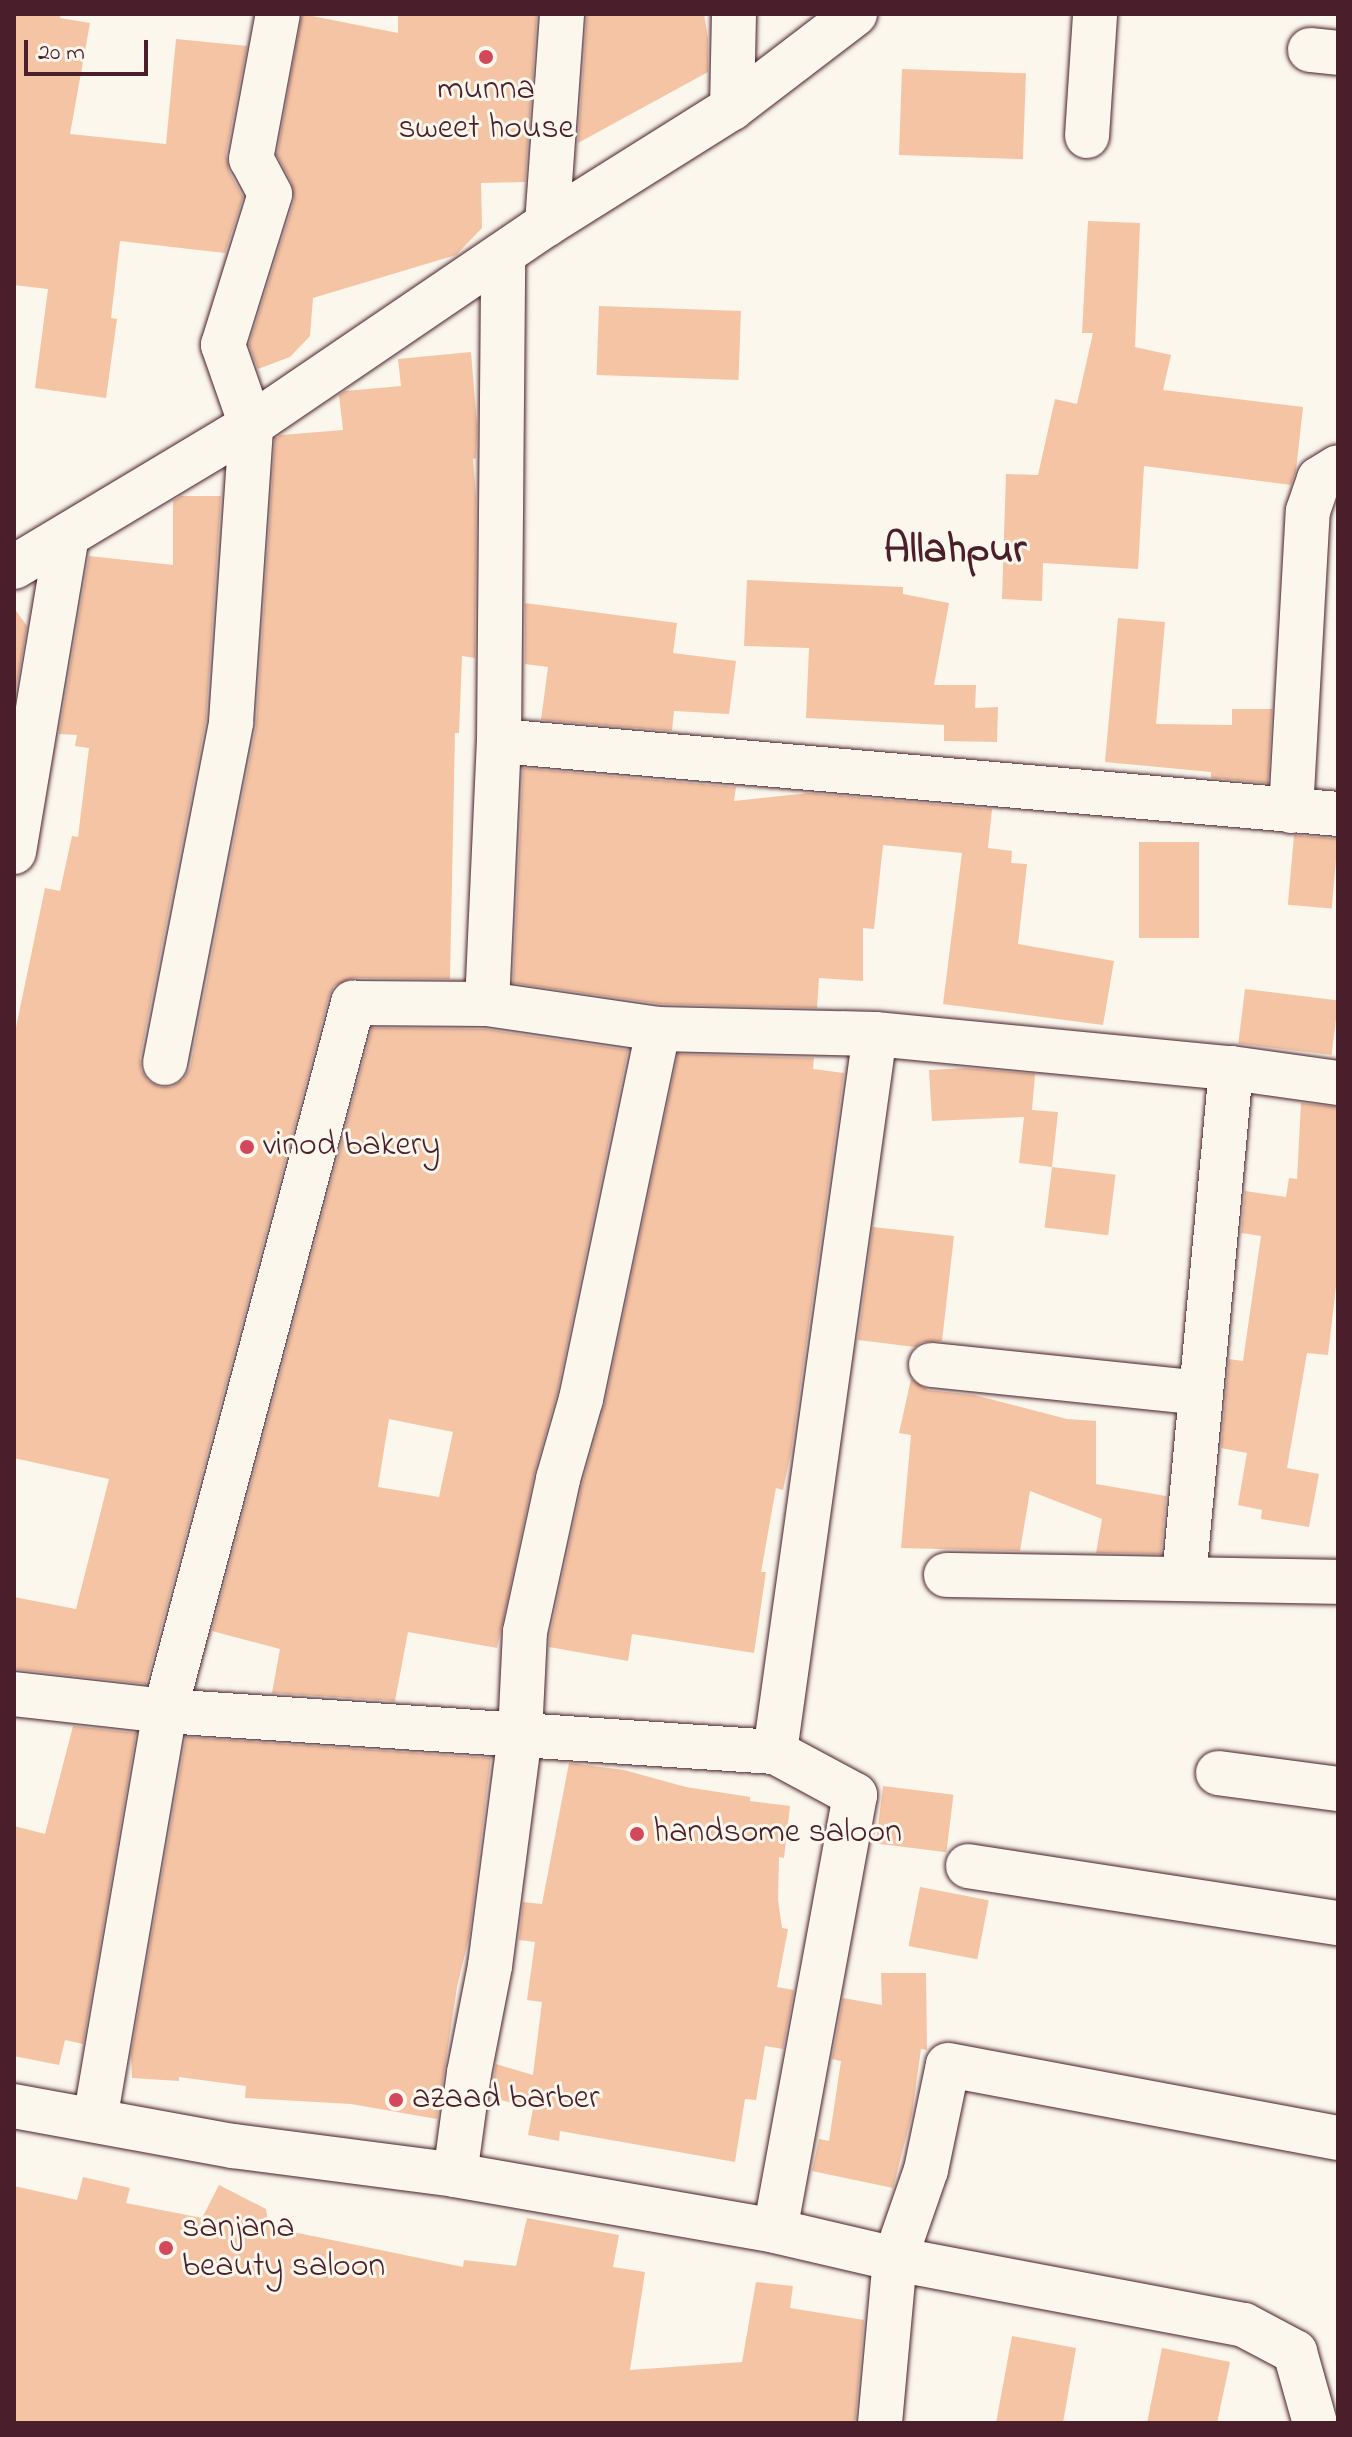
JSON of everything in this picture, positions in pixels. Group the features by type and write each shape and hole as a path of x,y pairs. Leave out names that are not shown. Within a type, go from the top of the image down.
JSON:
{"street":[{"path":"165,1063 231,722 251,425 223,345 270,194 251,159 278,14"},
{"path":"547,224 562,14"},
{"path":"732,108 734,14"},
{"path":"14,567 251,425 503,257 547,224 732,108 855,14"},
{"path":"1087,136 1095,14"},
{"path":"487,1004 499,741 503,257"},
{"path":"1291,811 1308,511 1319,479 1338,467"},
{"path":"14,852 67,536"},
{"path":"499,741 1338,814"},
{"path":"95,2120 165,1711 353,1003 487,1004 658,1029 875,1034 1231,1068 1338,1083"},
{"path":"455,2175 469,2073 490,1966 520,1734 525,1632 558,1479 581,1399 658,1029"},
{"path":"775,1752 875,1034"},
{"path":"1184,1578 1231,1068"},
{"path":"931,1365 1201,1393"},
{"path":"946,1575 1338,1582"},
{"path":"14,1694 165,1711 775,1752 855,1795 775,2231"},
{"path":"1218,1773 1338,1789"},
{"path":"968,1866 1338,1923"},
{"path":"880,2423 895,2259 926,2170 948,2065 1338,2138"},
{"path":"14,2106 233,2146 455,2175 775,2231 895,2259 1244,2325 1295,2352 1315,2423"}],"building":[{"path":"14,14 61,14 60,18 90,23 70,134 166,144 176,39 247,46 226,154 229,171 243,197 225,253 120,241 111,318 117,319 106,398 35,388 48,289 14,285"},
{"path":"302,14 398,33 398,14 537,14 525,182 481,183 482,228 456,255 313,298 310,336 290,357 258,369 249,345 294,201 292,183 277,155"},
{"path":"587,14 704,14 708,72 578,143"},
{"path":"902,69 1026,73 1023,159 899,155"},
{"path":"1088,221 1140,223 1135,347 1171,355 1163,390 1303,407 1296,470 1291,485 1144,466 1138,569 1043,563 1042,601 1002,599 1006,474 1038,475 1055,399 1077,404 1093,333 1082,333"},
{"path":"599,306 741,311 739,380 597,375"},
{"path":"471,352 477,425 476,458 473,459 476,496 475,658 462,656 459,733 455,733 450,979 353,978 334,986 329,996 146,1684 14,1669 14,1597 76,1609 109,1479 14,1458 14,1037 45,888 60,891 72,836 78,837 89,748 75,746 77,735 59,734 89,556 173,565 173,501 181,496 221,496 206,719 140,1058 141,1070 148,1081 160,1087 172,1087 183,1080 190,1068 256,727 275,439 281,435 343,430 339,395 345,391 401,386 398,359"},
{"path":"747,580 903,587 903,594 949,603 934,685 976,685 975,708 998,707 997,742 944,741 944,725 806,718 809,648 744,646"},
{"path":"525,603 677,623 673,653 736,661 729,714 674,711 672,731 541,720 548,667 525,664"},
{"path":"14,608 27,626 14,701"},
{"path":"1118,618 1165,622 1156,724 1232,725 1232,709 1272,709 1268,783 1211,778 1211,772 1105,762"},
{"path":"523,768 736,787 734,801 809,793 992,809 988,848 1012,851 1011,863 1027,864 1018,944 1114,961 1103,1025 943,1004 962,853 883,845 874,929 863,928 863,981 819,978 817,1008 660,1004 513,983"},
{"path":"1294,835 1338,839 1332,909 1288,905"},
{"path":"1139,842 1199,842 1199,938 1139,938"},
{"path":"1245,989 1338,1000 1332,1055 1238,1044"},
{"path":"372,1028 485,1029 628,1050 557,1393 534,1474 497,1648 408,1632 395,1701 272,1693 280,1649 212,1631","holes":["389,1419 453,1432 439,1497 378,1487"]},
{"path":"678,1054 814,1058 813,1069 844,1073 791,1453 783,1490 776,1488 761,1572 766,1572 754,1653 632,1634 628,1661 549,1647 582,1485 605,1404"},
{"path":"965,1068 1035,1074 1032,1110 1058,1112 1052,1167 1019,1163 1024,1117 932,1121 929,1070"},
{"path":"1301,1103 1338,1107 1338,1269 1328,1355 1307,1353 1287,1468 1319,1474 1309,1527 1261,1519 1262,1510 1238,1505 1247,1453 1221,1448 1229,1359 1243,1361 1261,1236 1241,1233 1245,1191 1286,1197 1289,1178 1297,1179"},
{"path":"1052,1167 1116,1175 1108,1235 1045,1228"},
{"path":"873,1227 954,1236 942,1341 922,1342 915,1347 858,1340"},
{"path":"911,1379 928,1390 974,1395 1067,1419 1096,1421 1096,1484 1166,1496 1161,1554 1096,1553 1102,1519 1030,1491 1020,1551 901,1548 911,1435 899,1433"},
{"path":"73,1726 136,1733 83,2044 65,2040 59,2065 14,2056 14,1826 45,1834"},
{"path":"186,1737 491,1758 469,1937 457,1987 437,2119 351,2104 245,2098 246,2086 179,2077 179,2081 132,2078 131,2055"},
{"path":"569,1763 624,1770 686,1787 750,1797 750,1801 790,1806 784,1858 779,1857 778,1900 782,1928 788,1929 777,1987 794,1990 783,2049 765,2046 756,2100 745,2099 735,2162 560,2131 559,2141 528,2135 533,2109 491,2097 496,2064 533,2075 542,2002 527,2000 535,1942 519,1940 523,1902 542,1904"},
{"path":"883,1786 953,1795 946,1852 876,1844"},
{"path":"920,1887 989,1900 977,1959 909,1946"},
{"path":"881,1973 926,1973 927,2050 921,2049 912,2114 893,2188 812,2171 819,2139 829,2141 841,2061 832,2059 843,1998 882,2005"},
{"path":"83,2177 130,2188 126,2203 202,2218 219,2185 266,2209 269,2227 463,2267 464,2260 516,2266 527,2218 619,2235 613,2267 645,2272 630,2370 742,2362 756,2282 793,2286 790,2308 864,2320 855,2423 14,2423 14,2186 77,2200"},
{"path":"1012,2336 1076,2348 1063,2423 996,2423"},
{"path":"1162,2348 1230,2362 1217,2423 1147,2423"}],"place":[{"name":"munna sweet house","path":"486,57"},
{"name":"vinod bakery","path":"247,1147"},
{"name":"handsome saloon","path":"637,1834"},
{"name":"azaad barber","path":"396,2100"},
{"name":"sanjana beauty saloon","path":"166,2248"}],"district":[{"name":"Allahpur","path":"955,551"}]}
